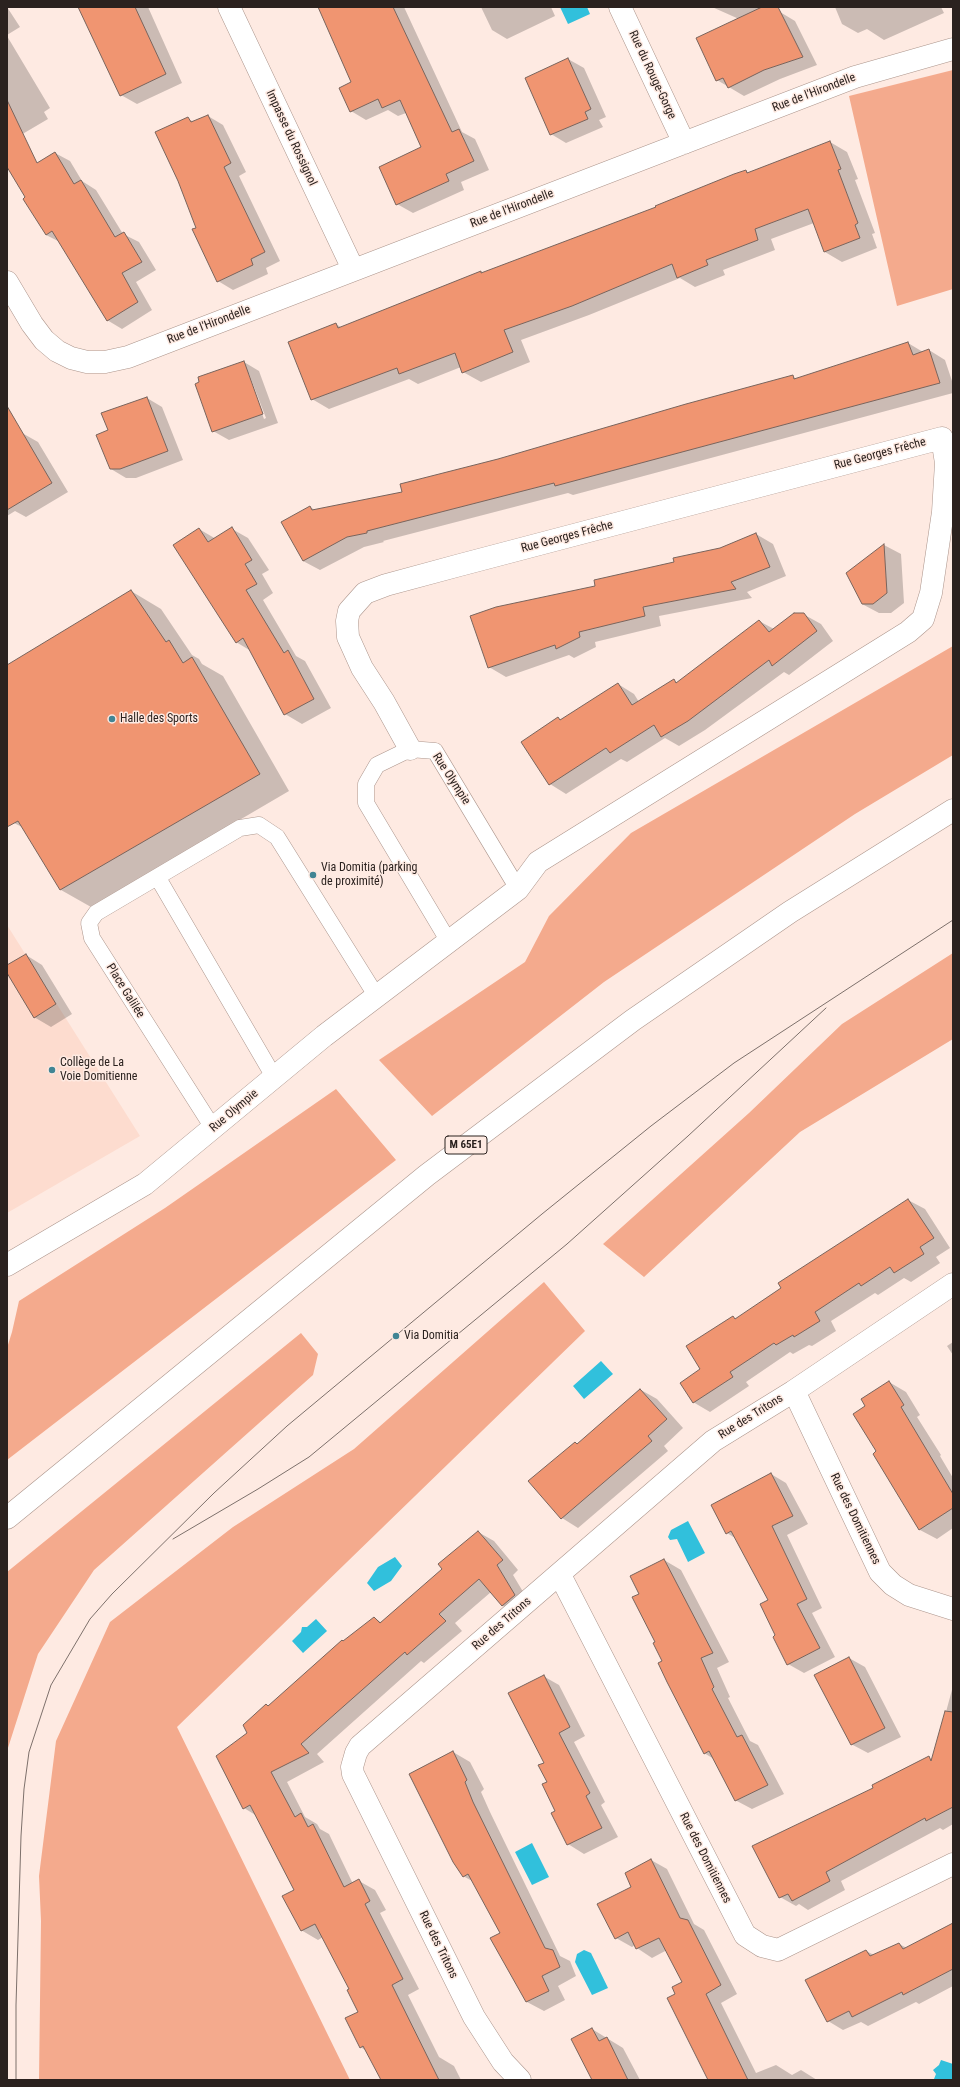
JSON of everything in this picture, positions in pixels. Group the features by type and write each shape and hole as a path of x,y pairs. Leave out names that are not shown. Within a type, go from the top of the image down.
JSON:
{"street":[{"name":"Impasse du Rossignol","path":"229,7 353,269"},
{"name":"Rue du Rouge-Gorge","path":"620,7 684,143"},
{"name":"Rue de l'Hirondelle","path":"7,282 32,324 44,340 57,351 71,358 87,362 105,362 128,357 353,269 855,77 953,49"},
{"name":"Rue Georges Frêche","path":"410,749 384,702 362,668 348,636 347,621 349,611 365,593 386,585 452,567 947,437 943,512 931,593 923,619 908,632 538,862"},
{"name":"M 65E1","path":"7,1518 427,1175 627,1024 790,912 953,810"},
{"name":"Rue Olympie","path":"7,1265 145,1184 324,1036 518,889 538,862"},
{"name":"Rue des Tritons","path":"520,2080 503,2062 474,2017 353,1774 352,1767 356,1753 360,1746 560,1575 713,1441 794,1390 953,1284"},
{"name":"Rue des Domitiennes","path":"794,1390 880,1572 893,1585 908,1594 953,1609"},
{"name":"Rue des Domitiennes","path":"560,1575 745,1934 762,1946 778,1950 953,1864"}],"lane":[{"name":"Rue Olympie","path":"410,749 435,751 518,889"},
{"path":"410,749 377,765 366,784 366,803 449,942"},
{"name":"Place Galilée","path":"213,1128 92,938 89,923 96,913 158,878 240,828 259,825 277,837 377,997"},
{"path":"158,878 274,1078"}],"shaded area":[{"path":"953,70 953,289 897,306 849,96"},
{"path":"953,646 953,755 855,814 604,982 432,1116 379,1060 525,962 549,916 631,833"},
{"name":"Collège de La Voie Domitienne","path":"7,925 140,1136 7,1213"},
{"path":"953,953 953,1039 800,1132 644,1277 603,1244 749,1113 842,1024"},
{"path":"336,1089 396,1160 7,1460 7,1348 19,1301 165,1208"},
{"path":"544,1282 585,1331 177,1727 350,2080 39,2080 41,1921 39,1876 56,1741 110,1622 233,1527 354,1449"},
{"path":"301,1333 318,1354 313,1375 94,1570 38,1654 7,1751 7,1572"}],"water":[{"path":"560,7 587,7 590,14 568,24"},
{"path":"601,1361 613,1374 584,1399 573,1386"},
{"path":"688,1521 705,1553 688,1562 677,1539 670,1540 668,1537 671,1530"},
{"path":"395,1557 402,1566 391,1581 374,1591 367,1583 378,1567"},
{"path":"316,1619 327,1631 303,1653 292,1641 301,1632 302,1627 307,1627"},
{"path":"532,1843 549,1877 532,1885 515,1852"},
{"path":"584,1950 591,1953 608,1988 592,1995 575,1962 577,1954"},
{"path":"941,2060 953,2064 953,2080 934,2079 936,2074 933,2070 939,2065"}],"building":[{"path":"78,7 135,7 166,74 120,96"},
{"path":"318,7 393,7 452,132 459,129 474,161 446,174 449,181 396,205 379,167 421,147 400,100 382,108 378,99 350,112 339,88 351,82"},
{"path":"762,7 778,7 803,57 764,70 728,88 723,78 716,81 696,38"},
{"path":"568,58 591,109 585,112 588,119 550,135 525,78"},
{"path":"7,100 37,163 55,152 74,184 81,180 115,237 124,232 142,262 122,273 138,302 107,321 52,231 46,235 23,199 25,197 7,167"},
{"path":"208,115 231,163 224,167 265,252 251,259 253,265 217,282 192,229 196,228 178,181 155,132 188,117 191,122"},
{"path":"830,141 841,169 838,170 858,223 855,225 860,238 824,252 808,209 755,229 758,240 706,260 708,265 677,278 672,264 572,306 504,330 513,352 462,373 455,353 399,374 397,368 311,400 288,342 336,323 338,328 481,271 481,273 656,207 655,206 734,174 746,170 747,173"},
{"path":"908,342 913,355 929,349 940,383 555,486 554,483 367,531 367,533 347,537 303,561 281,522 310,506 312,510 402,492 400,484 498,459 686,404 793,375 794,379"},
{"path":"244,361 263,414 212,432 195,384 199,382 198,377"},
{"path":"147,397 168,451 120,469 110,469 96,435 108,430 101,413"},
{"path":"7,406 52,483 7,510"},
{"path":"232,527 252,560 245,564 257,584 246,590 284,653 288,650 314,699 284,715 243,638 236,643 173,545 199,528 208,542"},
{"path":"756,533 770,567 731,582 736,589 643,607 645,616 579,632 580,637 556,649 555,645 488,668 470,616 496,607 595,586 594,580 674,562 673,558 720,548"},
{"path":"884,544 887,593 873,604 862,604 846,573"},
{"name":"Halle des Sports","path":"131,590 166,642 169,640 183,663 192,657 260,774 60,890 18,821 7,827 7,665"},
{"path":"794,613 804,613 817,631 772,666 769,660 688,721 661,737 654,725 610,753 606,748 549,785 521,742 558,717 560,720 618,683 632,705 674,679 676,683 759,620 769,632"},
{"path":"26,954 56,1004 34,1018 7,973 7,965"},
{"path":"908,1199 934,1238 920,1247 924,1254 894,1273 890,1267 861,1286 859,1283 815,1312 820,1321 794,1337 793,1335 776,1345 774,1343 730,1372 733,1377 693,1403 680,1383 700,1369 686,1346 733,1316 735,1319 781,1288 778,1283"},
{"path":"889,1381 904,1405 901,1407 953,1494 953,1508 919,1530 873,1454 876,1451 853,1414 865,1406 861,1399"},
{"path":"640,1389 667,1419 648,1436 652,1441 561,1519 528,1481 575,1442 577,1444"},
{"path":"771,1473 793,1516 772,1526 807,1599 797,1604 820,1648 787,1665 773,1637 775,1635 760,1604 768,1600 731,1531 726,1534 711,1505"},
{"path":"478,1531 503,1560 497,1565 515,1595 502,1606 479,1579 439,1614 446,1621 407,1655 405,1652 301,1744 309,1753 271,1772 295,1817 301,1813 308,1827 313,1824 344,1887 359,1879 370,1901 365,1904 403,1979 392,1985 439,2080 381,2080 363,2046 360,2048 345,2018 358,2012 347,1990 349,1989 315,1924 301,1931 282,1896 294,1890 250,1805 243,1809 216,1756 247,1733 243,1725 266,1704 268,1706 342,1640 343,1641 374,1617 380,1623 442,1569 438,1564"},
{"path":"664,1559 713,1653 701,1658 714,1687 712,1689 737,1737 742,1735 768,1785 735,1801 709,1751 704,1754 667,1682 658,1663 662,1661 653,1643 655,1642 632,1597 639,1594 630,1576"},
{"path":"849,1657 885,1728 851,1745 814,1675"},
{"path":"544,1675 570,1727 559,1733 590,1793 586,1796 602,1828 567,1845 551,1813 555,1811 542,1784 547,1782 538,1765 544,1763 508,1693"},
{"path":"945,1711 953,1712 953,1807 926,1821 925,1818 826,1872 830,1881 792,1901 788,1894 779,1898 752,1846 873,1788 872,1785 929,1756 931,1761"},
{"path":"453,1751 467,1780 465,1782 473,1802 545,1948 553,1950 560,1967 542,1976 549,1991 526,2002 490,1938 500,1933 468,1874 463,1877 453,1862 409,1774"},
{"path":"651,1859 680,1918 688,1920 721,1985 706,1994 748,2080 708,2080 667,1998 675,1994 672,1987 682,1982 659,1938 636,1949 628,1932 615,1939 597,1904 631,1887 625,1873"},
{"path":"953,1923 953,1969 903,1995 902,1992 852,2017 849,2011 827,2022 805,1980 866,1950 870,1956 899,1943 903,1949"},
{"path":"592,2028 599,2041 607,2037 628,2080 592,2080 571,2039"}],"tram line":[{"path":"16,2080 16,2005 21,1836 24,1789 29,1752 51,1685 90,1619 112,1594 214,1493 287,1426 542,1214 651,1126 734,1063 953,920"},
{"path":"173,1539 309,1457 567,1244 688,1136 826,1008"}],"place":[{"name":"Halle des Sports","path":"112,719"},
{"name":"Via Domitia (parking de proximité)","path":"313,875"},
{"name":"Collège de La Voie Domitienne","path":"52,1070"},
{"name":"Via Domitia","path":"396,1336"}]}
